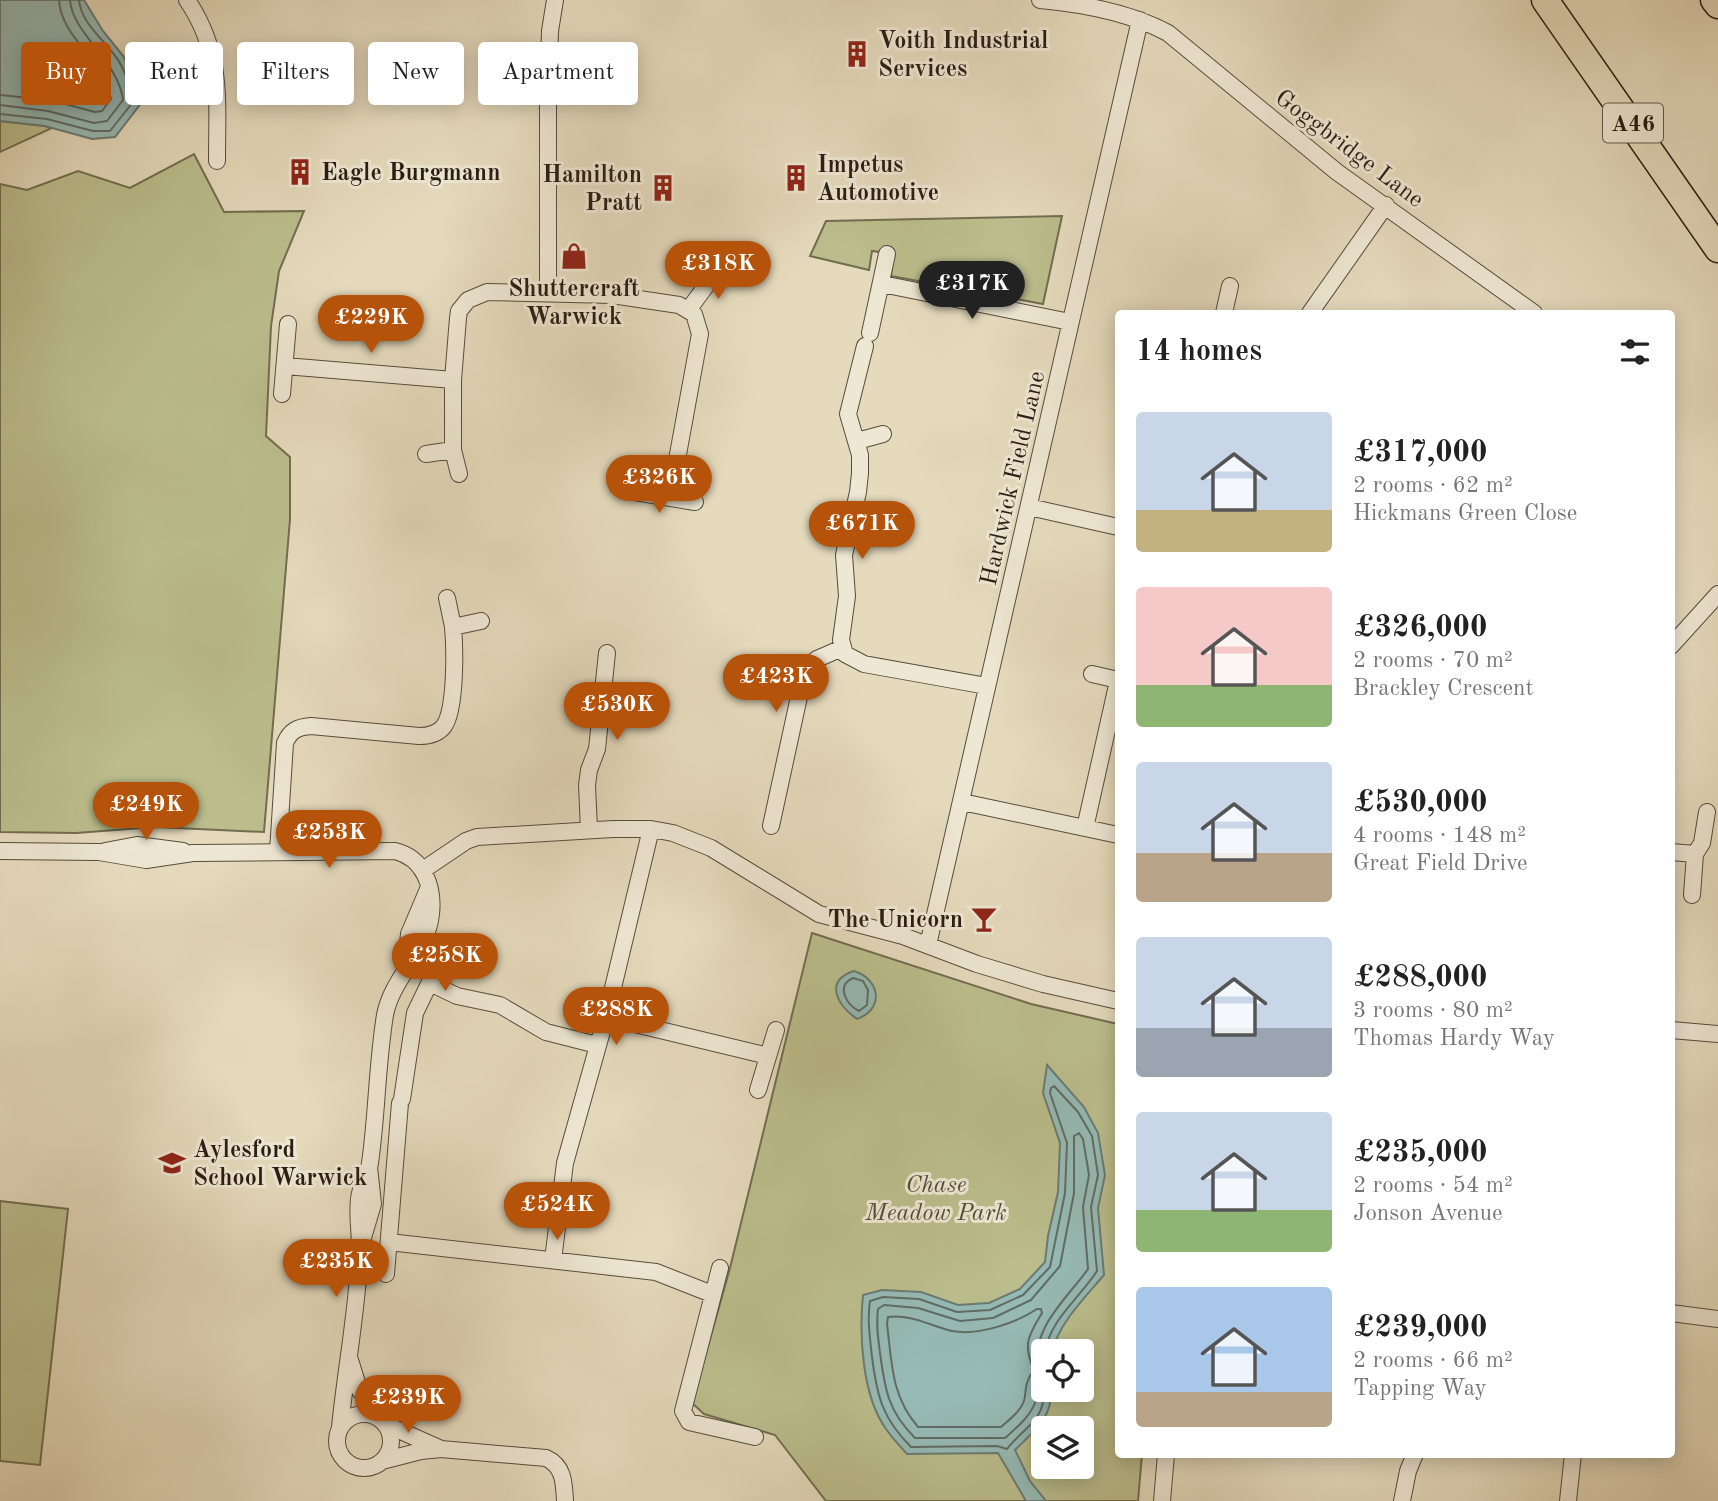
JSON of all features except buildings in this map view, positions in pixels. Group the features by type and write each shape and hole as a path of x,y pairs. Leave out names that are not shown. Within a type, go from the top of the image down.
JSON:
{"highway":[{"name":"A46","path":"1545,0 1718,248"},
{"path":"1714,0 1718,5"}],"street":[{"path":"187,0 207,34 215,67 217,161"},
{"path":"548,292 548,93 550,31 555,0"},
{"name":"Goggbridge Lane","path":"1040,0 1075,4 1140,20 1168,33 1337,172 1530,310"},
{"name":"Hardwick Field Lane","path":"928,945 1140,20"},
{"path":"1312,310 1386,205"},
{"path":"887,254 882,284 848,414 860,455 860,472 844,555 847,596 842,648 848,657 864,664 987,686"},
{"path":"689,309 717,271"},
{"path":"882,284 1070,322"},
{"path":"1225,310 1230,286"},
{"path":"459,474 453,450 453,380 457,318 468,300 487,292 612,295 679,305 689,309 694,314 700,334 670,498"},
{"path":"282,394 288,324"},
{"path":"285,366 453,380"},
{"path":"857,441 883,434"},
{"path":"426,454 453,450"},
{"path":"629,491 695,502"},
{"path":"1028,507 1115,526"},
{"path":"1675,642 1718,594"},
{"path":"278,852 285,743 289,734 299,728 311,726 419,736 435,734 442,728 447,720 455,663 453,627 447,598"},
{"path":"453,627 481,621"},
{"path":"771,826 805,669 817,659 842,648"},
{"path":"589,830 588,778 597,749 607,653"},
{"path":"1092,674 1115,679"},
{"path":"1085,828 1115,693"},
{"path":"604,695 633,697"},
{"path":"962,802 1115,834"},
{"path":"1692,895 1695,854 1702,842 1707,812"},
{"path":"423,870 453,849 477,837 589,830 651,829 673,833 711,848 819,914 903,936 977,964 1043,984 1115,1000"},
{"path":"553,1260 565,1163 606,1017 651,829"},
{"path":"0,851 99,852 146,860 193,853 395,851 405,854 423,870 429,887 431,913 426,936 390,998 386,1013 369,1167 373,1204 360,1246 337,1447 344,1460 358,1468 442,1448 546,1458 557,1465 564,1477 565,1501"},
{"path":"1675,852 1695,854"},
{"path":"386,1274 401,1101 415,1013 443,956"},
{"path":"430,982 457,996 500,1005 546,1032 597,1045"},
{"path":"606,1017 768,1056"},
{"path":"758,1090 776,1030"},
{"path":"1675,1030 1718,1034"},
{"path":"389,1242 656,1272 712,1294"},
{"path":"720,1268 683,1412 689,1422 755,1437"},
{"path":"1675,1314 1718,1319"},
{"path":"349,1354 363,1395 391,1435 391,1444 382,1461"},
{"path":"340,1427 355,1414 365,1413 442,1448"},
{"path":"1162,1501 1166,1458"},
{"path":"1402,1501 1413,1458"},
{"path":"1568,1501 1573,1458"}],"green space":[{"path":"0,121 45,126 52,128 0,152"},
{"path":"194,154 224,212 304,211 279,271 271,326 266,436 290,457 290,519 264,832 155,827 76,833 0,832 0,184 27,190 78,171 130,188"},
{"path":"1062,216 1043,304 891,276 893,254 872,251 869,270 810,256 826,221"},
{"name":"Chase Meadow Park","path":"812,933 1031,1004 1115,1023 1115,1458 1142,1458 1138,1501 826,1501 775,1435 704,1414 692,1403 730,1268"},
{"path":"0,1201 68,1209 40,1465 0,1461"}],"water":[{"path":"0,0 84,0 125,60 125,105 140,105 115,137 92,139 45,126 0,121"},
{"path":"854,971 869,980 876,994 872,1008 857,1019 840,1001 836,987 844,975"},
{"path":"1047,1065 1084,1107 1098,1133 1105,1175 1098,1208 1104,1275 1066,1321 1057,1339 1031,1339 1031,1402 1050,1402 1045,1416 1031,1416 1031,1434 1015,1450 1030,1481 1046,1501 1026,1501 998,1453 907,1454 893,1439 878,1415 867,1382 862,1346 862,1311 863,1295 882,1290 921,1292 958,1305 989,1303 1020,1289 1045,1262 1058,1192 1060,1143 1043,1093"}],"place":[{"name":"Voith Industrial Services","path":"857,54"},
{"name":"Eagle Burgmann","path":"300,172"},
{"name":"Impetus Automotive","path":"796,178"},
{"name":"Hamilton Pratt","path":"663,188"},
{"name":"Shuttercraft Warwick","path":"574,256"},
{"name":"The Unicorn","path":"984,919"},
{"name":"Aylesford School Warwick","path":"172,1163"}]}
